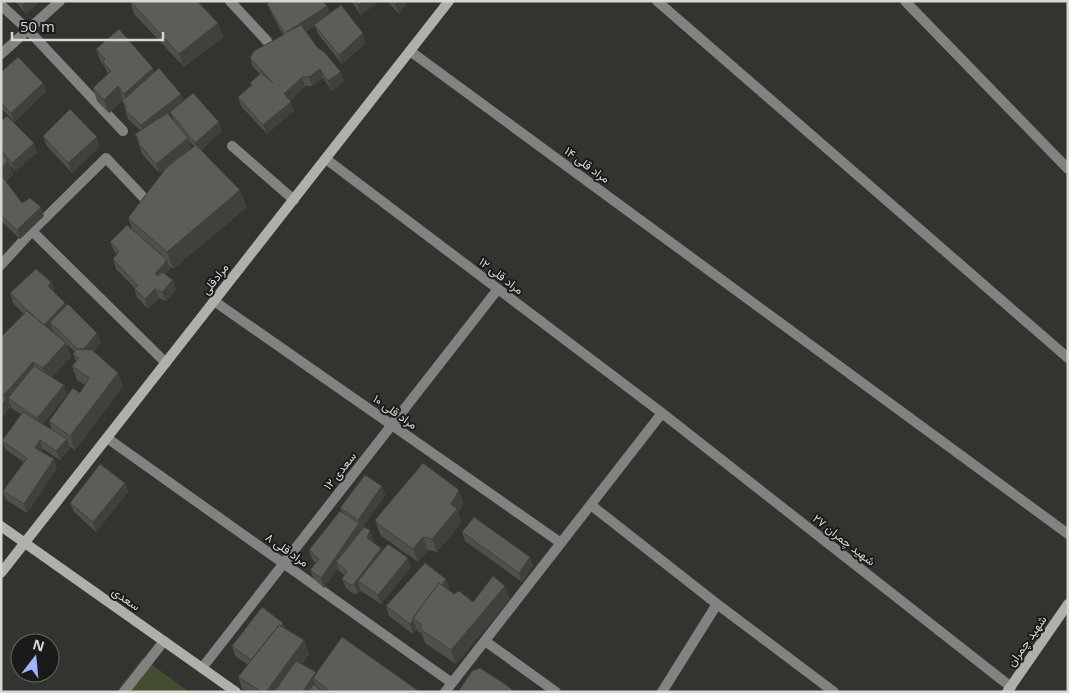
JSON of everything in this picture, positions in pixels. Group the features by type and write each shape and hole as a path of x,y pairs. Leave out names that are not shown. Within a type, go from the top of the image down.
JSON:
{"street":[{"path":"1,54 60,1"},
{"path":"230,1 267,41"},
{"name":"مرادقلی","path":"1,573 449,1"},
{"path":"657,1 1068,358"},
{"path":"905,1 1068,169"},
{"path":"1,5 28,30 123,131"},
{"name":"مراد قلی ۱۴","path":"410,51 1068,534"},
{"path":"232,146 294,200"},
{"path":"1,265 32,231 106,158 144,198"},
{"name":"مراد قلی ۱۲","path":"326,158 662,413"},
{"path":"32,231 166,363"},
{"name":"سعدی ۱۲","path":"202,668 498,289"},
{"name":"مراد قلی ۱۰","path":"214,301 561,543"},
{"path":"445,692 662,413"},
{"name":"شهید چمران ۲۷","path":"662,413 1009,689"},
{"name":"مراد قلی ۸","path":"107,438 452,683"},
{"path":"591,505 717,604 834,692"},
{"name":"سعدی","path":"1,526 236,692"},
{"path":"662,692 717,604"},
{"name":"شهید چمران","path":"1009,689 1068,604"},
{"path":"124,692 164,641"},
{"path":"485,641 556,692"}],"green space":[{"path":"143,658 189,692 116,692"}],"building":[{"path":"130,1 197,1 218,23 179,54"},
{"path":"271,1 323,1 327,6 287,32 301,25 317,47 324,52 341,72 328,81 320,69 309,77 302,77 284,94 291,102 263,125 238,97 252,85 250,83 261,73 273,83 250,58 254,51 285,34 267,4"},
{"path":"355,1 363,1 358,5"},
{"path":"341,5 363,33 339,55 314,25"},
{"path":"119,29 153,68 124,94 118,86 104,100 93,88 111,71 103,62 105,59 96,49"},
{"path":"18,57 43,83 11,113 1,103 1,72"},
{"path":"159,68 181,94 141,125 125,110 127,107 122,101"},
{"path":"193,93 219,122 195,143 170,112"},
{"path":"70,109 97,137 68,163 43,136"},
{"path":"167,113 188,138 156,164 139,144 135,134"},
{"path":"7,116 34,143 12,163 1,150 1,121"},
{"path":"196,145 240,190 167,252 128,218 167,167"},
{"path":"1,154 8,161 1,167"},
{"path":"1,175 22,203 30,198 41,207 17,230 1,215"},
{"path":"127,225 167,260 155,274 158,276 162,272 173,280 162,292 155,289 145,299 133,287 138,286 113,259 119,251 110,242"},
{"path":"36,269 51,282 48,286 65,303 44,325 10,293"},
{"path":"68,304 97,333 84,349 78,349 50,322"},
{"path":"27,311 66,343 43,368 33,362 4,395 1,392 1,337"},
{"path":"77,349 92,350 118,373 70,436 49,421 73,388 80,393 89,378 72,366 79,358 73,354"},
{"path":"34,366 64,385 37,418 8,398"},
{"path":"1,395 6,399 1,404"},
{"path":"23,412 67,439 56,451 40,440 35,448 54,459 24,504 3,491 27,458 2,441"},
{"path":"423,463 459,490 451,504 457,509 432,539 423,537 413,549 375,520"},
{"path":"100,464 125,483 93,522 70,503"},
{"path":"365,475 382,486 358,520 340,508"},
{"path":"340,511 359,523 321,578 310,570 319,559 309,550"},
{"path":"474,517 530,557 519,573 462,532"},
{"path":"364,527 370,530 367,538 381,548 354,584 350,585 342,579 347,571 336,562"},
{"path":"388,544 408,558 378,595 358,581"},
{"path":"425,563 446,579 441,585 439,583 410,624 386,606"},
{"path":"493,576 505,586 451,650 420,629 422,625 413,618 439,583 454,594 459,591 473,602"},
{"path":"262,607 283,623 281,626 279,625 251,660 232,646"},
{"path":"279,625 304,640 266,692 262,692 238,677"},
{"path":"342,637 420,692 331,692 313,678"},
{"path":"296,661 316,672 304,692 274,692"},
{"path":"480,668 515,692 458,692 472,671"},
{"path":"313,684 323,692 309,692"}]}
